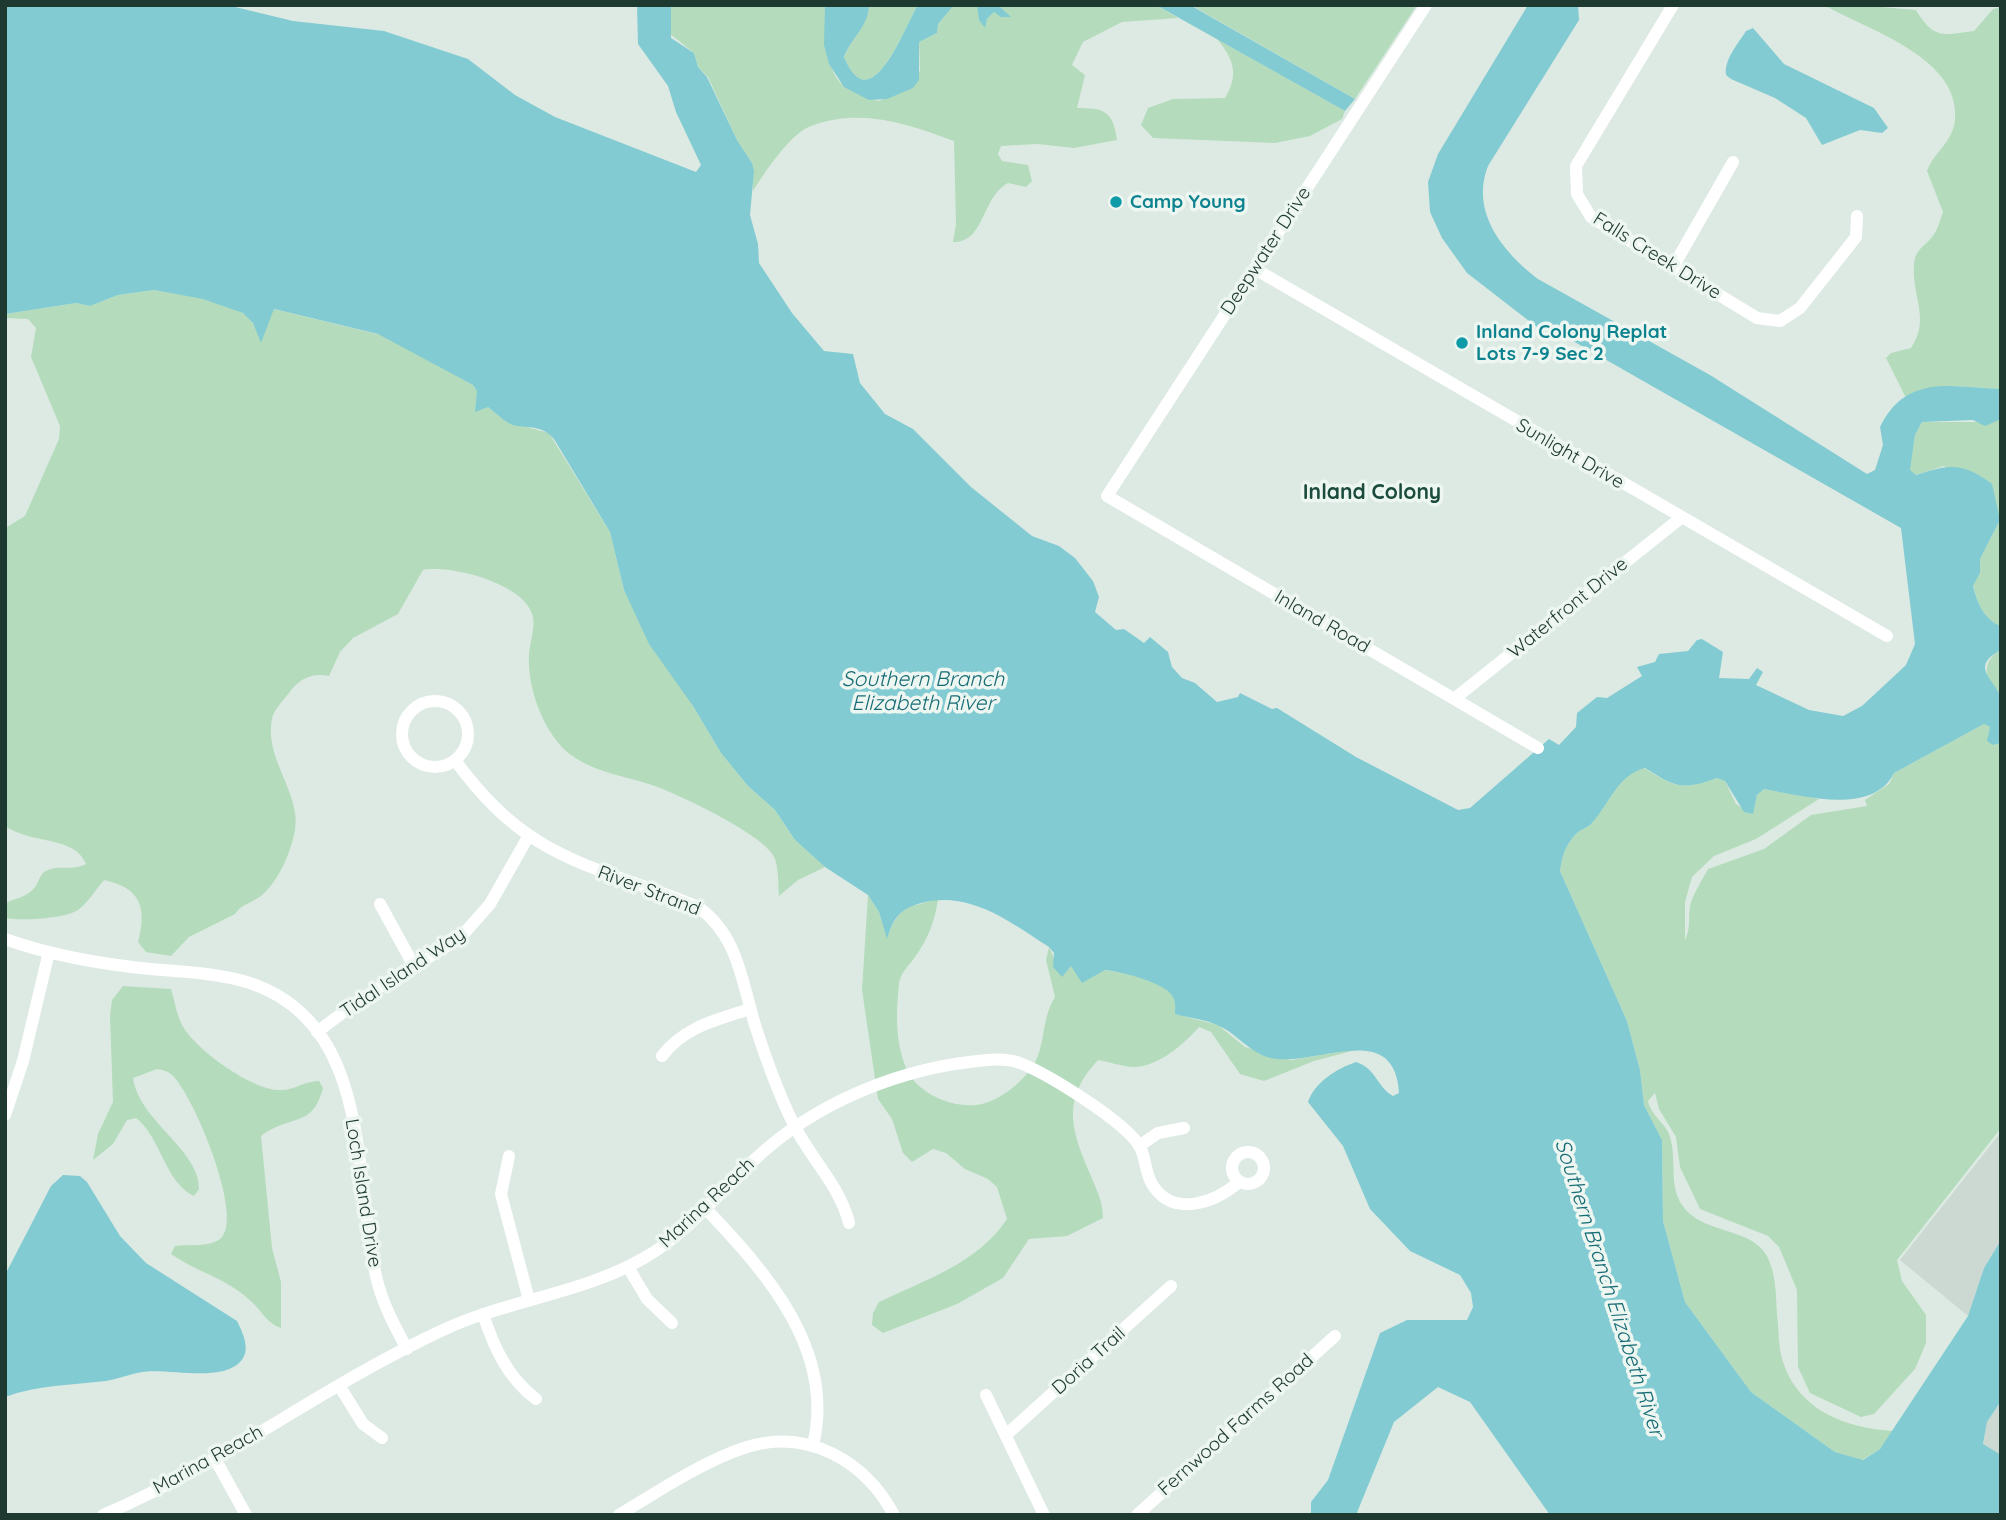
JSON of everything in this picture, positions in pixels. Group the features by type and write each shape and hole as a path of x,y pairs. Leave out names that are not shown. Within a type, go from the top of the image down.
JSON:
{"street":[{"name":"Deepwater Drive","path":"1107,496 1426,5"},
{"name":"Falls Creek Drive","path":"1673,5 1581,153 1574,180 1580,200 1591,218 1757,318 1780,321 1800,308 1851,245 1858,227 1857,216"},
{"path":"1673,267 1733,162"},
{"name":"Sunlight Drive","path":"1255,269 1887,636"},
{"name":"Inland Road","path":"1107,496 1538,748"},
{"name":"Waterfront Drive","path":"1454,699 1682,517"},
{"path":"440,701 461,714 468,730 467,739 454,760 430,767 408,753 404,746 402,729 415,707 440,701"},
{"name":"River Strand","path":"454,760 496,813 528,837 555,853 675,898 710,916 732,946 768,1064 794,1126 842,1199 849,1223"},
{"name":"Tidal Island Way","path":"317,1032 414,966 460,939 480,918 528,837"},
{"path":"380,904 414,966"},
{"name":"Loch Island Drive","path":"5,939 49,952 107,964 218,976 252,984 297,1009 329,1048 343,1083 359,1150 375,1273 383,1301 407,1349"},
{"path":"5,1115 23,1062 49,952"},
{"path":"662,1056 675,1040 691,1030 750,1009"},
{"name":"Marina Reach","path":"103,1515 214,1457 440,1331 483,1314 628,1267 662,1247 706,1209 750,1163 794,1126 849,1096 934,1068 1008,1059 1040,1073 1079,1096 1116,1123 1139,1146 1153,1186 1172,1200 1202,1204 1223,1196 1239,1182"},
{"path":"1139,1146 1158,1133 1184,1128"},
{"path":"509,1156 501,1194 529,1300"},
{"path":"706,1209 757,1265 808,1350 819,1391 818,1421 813,1446"},
{"path":"628,1267 647,1300 672,1323"},
{"name":"Doria Trail","path":"1006,1435 1171,1286"},
{"path":"483,1314 508,1370 520,1387 536,1399"},
{"name":"Fernwood Farms Road","path":"1138,1515 1335,1336"},
{"path":"340,1387 363,1424 382,1438"},
{"path":"986,1395 1044,1515"},
{"path":"619,1515 644,1509 746,1447 772,1442 813,1446 840,1457 864,1474 883,1495 894,1515"},
{"path":"214,1457 246,1515"}],"shaded area":[{"path":"2001,1132 2001,1240 1984,1268 1968,1316 1900,1260"},
{"path":"2001,1401 2001,1455 1983,1445 1987,1422"}],"green space":[{"path":"671,5 825,5 827,50 834,73 839,82 847,88 878,101 913,88 920,70 919,42 937,33 938,24 954,5 977,5 985,27 987,19 994,12 1010,17 998,5 1156,5 1178,18 1122,22 1083,42 1072,65 1085,75 1077,108 1101,110 1106,113 1113,123 1117,140 1074,148 1038,144 1001,146 998,154 1002,161 1028,165 1032,181 1026,187 1008,183 999,190 971,235 953,242 956,224 954,141 902,124 848,118 811,126 787,145 753,191 752,163 737,140 708,77 698,67 694,53 669,33"},
{"path":"869,5 918,5 887,63 876,75 865,80 854,75 844,58 866,19"},
{"path":"1191,5 1417,5 1355,99"},
{"path":"1824,5 1916,10 1934,31 1947,34 1974,31 1993,9 2001,7 2001,389 1942,387 1906,398 1886,358 1891,353 1911,348 1917,337 1920,317 1914,275 1915,259 1918,251 1934,234 1943,212 1927,171 1954,128 1953,98 1943,79 1908,48"},
{"path":"1217,39 1345,111 1342,119 1310,136 1275,143 1153,138 1141,125 1148,108 1173,99 1225,98 1232,82 1233,67"},
{"path":"154,290 200,298 235,309 250,320 261,342 273,309 385,336 473,385 488,407 505,421 549,433 610,532 624,590 721,753 748,786 775,810 795,840 825,867 798,880 779,896 775,859 757,839 683,798 655,786 597,769 566,751 543,719 534,693 529,666 533,617 528,605 503,586 486,579 435,569 423,570 398,614 353,638 340,652 329,676 317,675 301,680 274,712 272,745 296,816 291,847 283,866 261,896 235,914 189,937 171,956 146,952 138,942 142,919 138,901 126,888 104,880 85,904 71,913 42,918 5,918 5,903 29,893 45,872 86,864 72,848 28,836 5,826 5,528 25,516 59,439 60,426 31,357 36,328 28,319 5,318 5,314 76,303 90,306 118,295"},
{"path":"2001,419 2001,626 1986,615 1973,585 1980,573 1980,559 2000,520 1944,466 1915,475 1909,471 1915,435 1922,422 1991,422"},
{"path":"2001,650 2001,696 1988,678 1987,666"},
{"path":"1984,724 1990,727 1993,745 2001,743 2001,1128 1897,1260 1902,1281 1926,1315 1926,1343 1915,1369 1874,1414 1861,1417 1810,1393 1798,1367 1797,1290 1779,1247 1768,1236 1700,1209 1680,1167 1676,1137 1659,1109 1655,1093 1648,1101 1670,1137 1676,1191 1686,1210 1697,1219 1754,1242 1767,1256 1775,1285 1781,1357 1790,1379 1800,1393 1812,1405 1842,1421 1893,1431 1880,1449 1862,1460 1835,1452 1751,1392 1685,1302 1663,1221 1662,1140 1644,1105 1640,1070 1627,1021 1560,871 1565,850 1574,836 1592,823 1627,777 1644,768 1679,785 1695,785 1717,778 1725,781 1736,804 1752,814 1757,795 1764,789 1819,799 1756,839 1714,856 1692,877 1685,902 1685,940 1691,901 1708,869 1764,849 1811,815 1867,806 1865,800 1889,784 1894,773"},
{"path":"868,895 879,912 887,938 896,920 905,910 938,899 927,937 900,980 897,1026 902,1058 911,1077 927,1092 949,1102 971,1105 995,1099 1017,1084 1033,1066 1055,997 1046,960 1049,947 1062,976 1071,966 1127,974 1156,983 1174,998 1175,1014 1218,1025 1245,1047 1291,1060 1363,1048 1314,1061 1264,1081 1240,1074 1211,1032 1199,1027 1186,1041 1151,1064 1132,1067 1098,1060 1078,1088 1073,1115 1078,1144 1099,1197 1103,1218 1067,1236 1029,1239 1003,1278 957,1304 883,1333 872,1325 873,1313 879,1302 966,1259 995,1234 1007,1219 997,1187 988,1179 965,1169 946,1153 933,1149 912,1162 903,1153 892,1119 878,1099 862,990"},
{"path":"123,986 171,989 180,1021 192,1039 227,1068 254,1083 284,1090 319,1081 323,1088 313,1110 307,1115 261,1136 272,1248 281,1282 281,1328 269,1321 253,1303 233,1287 171,1254 175,1246 206,1244 218,1240 227,1224 226,1205 213,1154 192,1105 172,1075 157,1069 133,1078 146,1108 190,1161 197,1175 199,1189 194,1196 176,1181 152,1136 136,1118 127,1120 113,1144 93,1160 98,1134 113,1102 110,1016 112,1000"}],"water":[{"name":"Southern Branch Elizabeth River","path":"5,5 227,5 293,21 384,31 468,59 515,95 555,117 696,172 701,165 676,112 668,86 638,44 637,5 671,5 671,38 694,53 698,67 707,77 737,140 752,163 754,171 750,215 758,244 759,263 792,313 824,351 853,354 860,383 885,414 913,429 971,487 1032,536 1059,546 1075,558 1093,581 1099,597 1095,612 1116,630 1124,629 1144,643 1150,637 1168,652 1172,667 1182,678 1195,683 1217,702 1238,697 1240,693 1272,709 1277,708 1356,757 1458,810 1470,808 1549,739 1559,745 1576,727 1577,713 1597,697 1607,698 1642,676 1637,667 1655,662 1659,654 1688,651 1697,640 1702,639 1723,652 1719,678 1749,679 1757,668 1763,672 1756,685 1809,710 1843,716 1862,706 1906,665 1915,644 1901,528 1552,329 1542,331 1467,273 1442,238 1430,212 1428,182 1438,154 1528,5 1578,5 1579,20 1488,166 1484,183 1483,199 1493,230 1502,244 1525,268 1538,279 1710,375 1867,474 1875,470 1883,445 1880,427 1903,398 1932,387 2001,389 2001,419 1985,426 1973,420 1922,422 1915,435 1910,470 1916,475 1955,467 1973,472 1992,484 2000,520 1980,559 1980,573 1973,586 1986,615 2001,626 2001,650 1991,656 1985,668 2001,698 2001,743 1993,745 1987,741 1990,727 1984,724 1894,773 1884,786 1870,795 1836,800 1764,789 1757,795 1753,814 1744,812 1725,781 1717,778 1695,785 1679,785 1645,768 1627,777 1592,823 1574,836 1565,850 1560,871 1627,1021 1640,1070 1644,1105 1662,1140 1663,1221 1685,1302 1751,1392 1835,1452 1863,1460 1880,1449 1968,1316 1984,1268 2001,1240 2001,1401 1987,1422 1983,1444 2001,1455 2001,1515 1550,1515 1470,1402 1438,1387 1394,1422 1356,1515 1311,1515 1311,1502 1328,1480 1380,1333 1407,1320 1467,1320 1473,1307 1471,1293 1460,1275 1410,1251 1370,1209 1343,1146 1308,1102 1316,1088 1327,1077 1356,1062 1368,1069 1387,1092 1393,1096 1399,1093 1394,1070 1383,1057 1368,1051 1350,1051 1289,1059 1271,1058 1217,1025 1175,1014 1173,997 1152,982 1105,970 1082,983 1071,966 1062,977 1053,967 1054,953 1049,947 1004,919 973,905 939,900 921,903 898,915 887,939 879,912 868,895 825,867 795,840 775,810 748,786 721,753 693,706 649,644 624,590 610,532 554,439 541,430 509,423 488,407 475,412 477,391 473,385 378,334 274,309 261,343 253,323 243,313 203,299 154,290 118,295 90,306 76,303 5,314"},
{"path":"825,5 869,5 863,26 844,57 854,75 865,80 876,75 887,63 918,5 954,5 938,24 937,33 919,42 919,80 913,88 887,99 869,100 844,87 829,64 824,45"},
{"path":"977,5 998,5 1011,17 1001,17 994,12 987,19 985,28 979,20"},
{"path":"1156,5 1190,5 1355,99 1345,111"},
{"path":"1753,28 1784,64 1874,108 1888,128 1882,133 1860,130 1822,145 1806,118 1775,98 1731,79 1726,75 1729,57 1746,31"},
{"path":"63,1175 80,1176 87,1182 120,1236 146,1263 237,1321 246,1347 241,1361 232,1368 208,1373 142,1372 106,1381 30,1390 5,1397 5,1275 51,1186"}],"place":[{"name":"Camp Young","path":"1116,202"},
{"name":"Inland Colony Replat Lots 7-9 Sec 2","path":"1462,343"}],"district":[{"name":"Inland Colony","path":"1372,493"}]}
